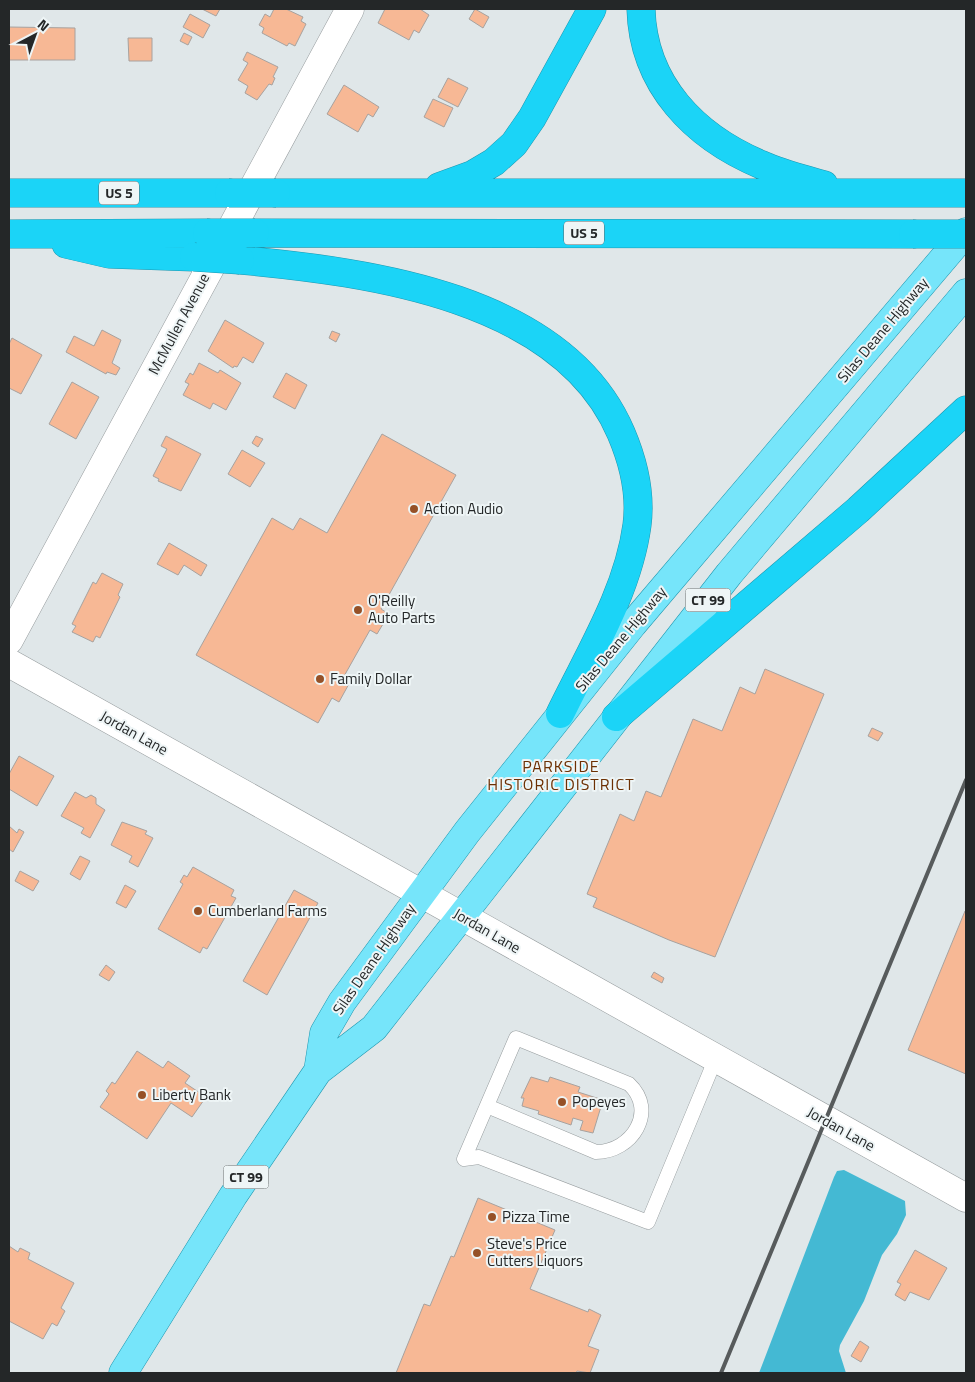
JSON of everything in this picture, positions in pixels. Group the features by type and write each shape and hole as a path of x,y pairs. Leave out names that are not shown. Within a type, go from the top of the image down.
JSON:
{"highway":[{"path":"412,193 438,188 472,175 494,162 514,144 532,118 592,9"},
{"path":"641,9 645,44 656,76 674,104 700,129 721,144 763,166 852,193"},
{"name":"US 5","path":"9,193 957,193"},
{"name":"US 5","path":"15,234 966,233"},
{"path":"15,234 109,254 240,260 312,268 372,278 433,293 482,310 516,325 552,347 576,367 601,396 618,424 629,454 636,486 637,524 629,558 616,597 560,714"},
{"path":"616,717 858,510 966,410"}],"main road":[{"name":"Silas Deane Highway","path":"318,1072 324,1033 356,982 420,894 560,714 666,584 966,233"},
{"name":"Silas Deane Highway","path":"122,1373 233,1196 318,1072 374,1028 616,717 782,509 966,293"}],"street":[{"name":"McMullen Avenue","path":"9,640 350,9"},
{"name":"Jordan Lane","path":"9,664 461,916 714,1060 966,1198"}],"lane":[{"path":"487,1106 596,1152 606,1152 619,1147 638,1128 641,1115 641,1100 637,1091 629,1084 516,1038 464,1158 479,1157 648,1222 714,1060"}],"shaded area":[{"path":"844,1170 905,1201 906,1215 897,1234 882,1255 864,1301 840,1345 839,1351 846,1373 759,1373 834,1177 837,1171"}],"building":[{"path":"202,9 220,9 216,16"},
{"path":"274,9 286,9 303,17 301,21 306,24 295,46 289,43 287,46 262,33 264,28 259,25 265,14 270,17"},
{"path":"385,9 420,9 429,15 419,33 414,30 409,40 378,23"},
{"path":"475,9 489,17 483,28 469,19"},
{"path":"190,14 210,25 203,38 183,27"},
{"path":"9,27 75,28 75,60 9,60"},
{"path":"184,33 192,37 188,45 180,41"},
{"path":"128,38 152,38 152,61 129,61"},
{"path":"247,52 278,67 273,77 275,78 272,85 269,84 257,100 245,93 248,86 238,80 248,63 243,60"},
{"path":"448,78 468,88 458,107 438,97"},
{"path":"344,85 379,107 373,117 368,114 358,132 327,114"},
{"path":"433,99 453,108 444,127 424,117"},
{"path":"225,320 264,343 253,363 243,357 237,367 234,366 233,368 208,351"},
{"path":"102,330 121,340 112,363 120,368 116,375 107,372 106,374 66,352 74,336 94,346"},
{"path":"332,331 340,334 336,342 329,338"},
{"path":"12,338 42,355 21,394 9,388 9,344"},
{"path":"199,363 218,373 220,370 241,383 226,410 213,403 210,409 183,395 189,384 185,382 190,373 193,375"},
{"path":"286,373 307,385 295,409 273,397"},
{"path":"72,382 99,397 76,439 49,424"},
{"path":"382,434 456,475 381,609 389,614 377,634 370,630 343,678 350,682 339,702 332,698 318,723 196,655 272,518 293,530 300,518 327,533"},
{"path":"166,436 201,454 181,491 158,481 159,479 153,476 167,449 161,446"},
{"path":"256,436 263,439 258,447 252,443"},
{"path":"242,450 265,463 250,487 228,474"},
{"path":"169,543 207,565 201,576 184,565 178,575 157,564"},
{"path":"102,573 123,584 118,595 120,597 100,638 96,636 93,642 72,632 76,626 72,624 93,582 96,584"},
{"path":"765,669 824,694 715,957 669,940 593,907 597,898 587,894 620,814 634,821 646,791 661,797 693,719 722,731 740,687 755,694"},
{"path":"872,728 883,733 878,741 868,736"},
{"path":"19,756 54,776 37,806 9,789 9,774"},
{"path":"75,792 86,798 91,795 96,798 96,804 105,810 90,838 81,833 84,828 61,816"},
{"path":"122,822 147,831 145,834 153,838 138,867 129,862 132,856 111,845"},
{"path":"9,826 17,833 19,829 24,832 13,852 9,849"},
{"path":"80,856 90,861 80,880 70,874"},
{"path":"193,867 234,890 231,896 236,898 207,949 203,947 200,953 158,929 183,884 180,882 184,875 187,877"},
{"path":"20,871 39,881 33,891 15,881"},
{"path":"125,885 136,891 126,908 116,903"},
{"path":"294,890 318,903 267,995 243,981"},
{"path":"966,911 966,1074 908,1050"},
{"path":"106,965 115,972 109,981 99,975"},
{"path":"654,972 664,978 662,983 651,977"},
{"path":"137,1051 163,1068 168,1061 190,1076 185,1083 206,1097 192,1117 171,1103 147,1139 100,1107 109,1094 106,1091 112,1082 115,1084"},
{"path":"531,1077 548,1082 550,1077 580,1087 578,1092 603,1100 593,1133 580,1130 583,1121 573,1118 571,1125 538,1114 539,1111 522,1106 524,1098 521,1098"},
{"path":"478,1198 555,1230 530,1289 588,1312 589,1309 601,1315 588,1346 599,1350 590,1373 577,1371 576,1373 396,1373 424,1304 430,1306 451,1256 454,1257"},
{"path":"9,1246 18,1252 20,1248 30,1253 28,1259 74,1283 61,1308 65,1311 57,1326 52,1323 43,1339 9,1321"},
{"path":"915,1250 947,1268 929,1300 910,1292 905,1301 895,1295 901,1284 897,1282"},
{"path":"860,1341 869,1347 861,1362 851,1356"}],"railway":[{"path":"721,1373 966,780"}],"place":[{"name":"Action Audio","path":"414,509"},
{"name":"O'Reilly Auto Parts","path":"358,610"},
{"name":"Family Dollar","path":"320,679"},
{"name":"Cumberland Farms","path":"198,911"},
{"name":"Liberty Bank","path":"142,1095"},
{"name":"Popeyes","path":"562,1102"},
{"name":"Pizza Time","path":"492,1217"},
{"name":"Steve's Price Cutters Liquors","path":"477,1253"}],"district":[{"name":"PARKSIDE HISTORIC DISTRICT","path":"561,775"}]}
